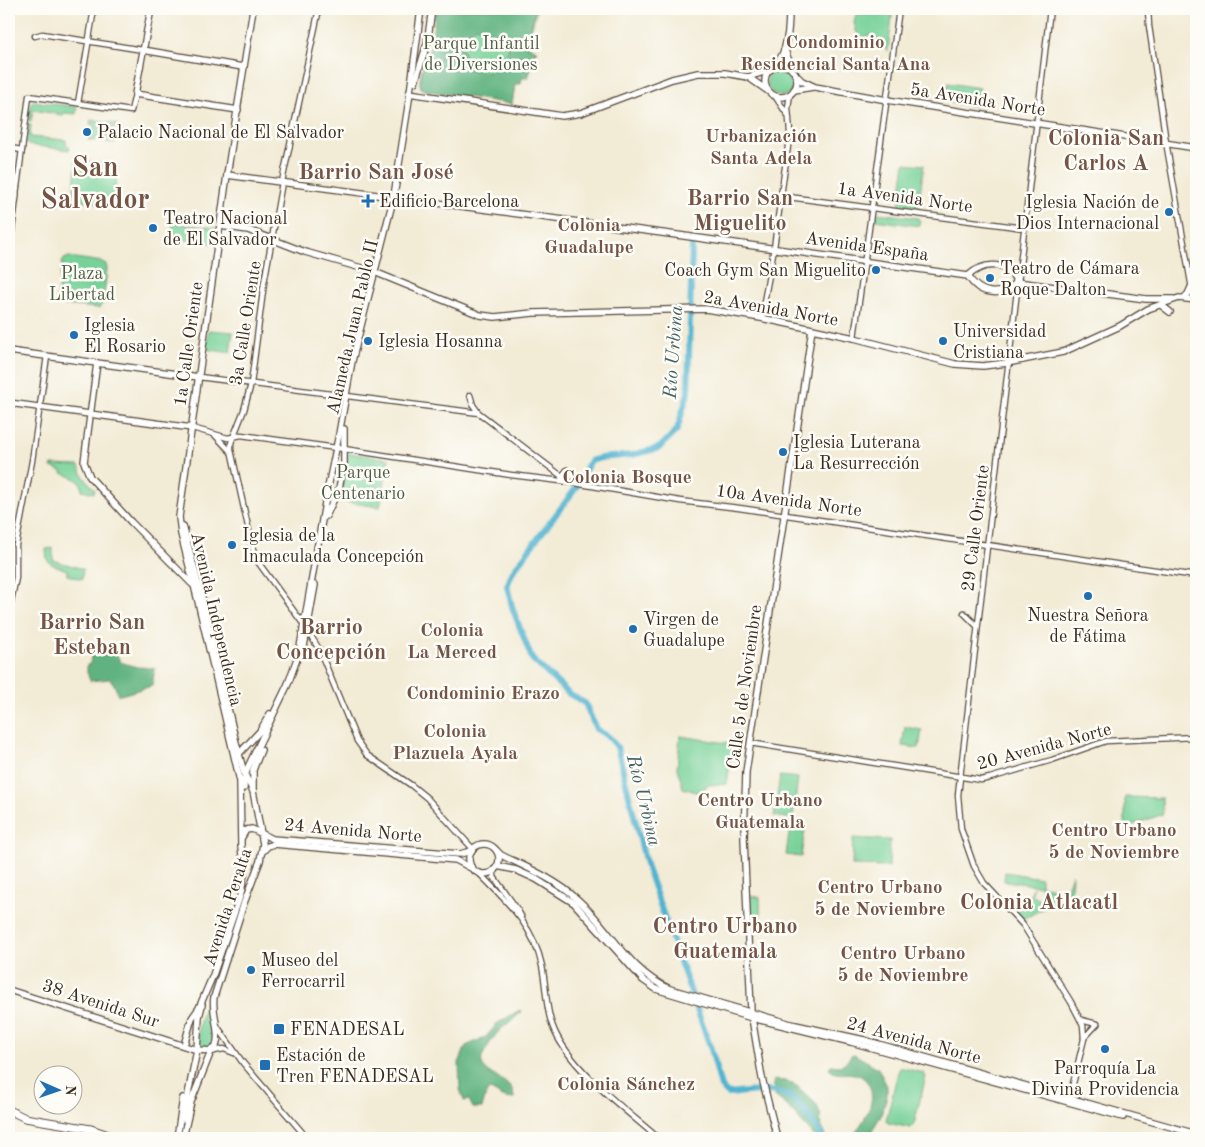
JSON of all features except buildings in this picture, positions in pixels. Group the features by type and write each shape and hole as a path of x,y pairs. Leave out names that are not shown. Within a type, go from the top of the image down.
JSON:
{"highway":[{"path":"9,1110 25,1118 92,1129 117,1138"},
{"path":"9,1114 28,1123 92,1133 108,1138"}],"main road":[{"path":"151,9 135,94 238,110"},
{"name":"1a Calle Oriente","path":"179,517 227,175 253,9"},
{"path":"419,9 411,93 565,116 581,113 689,74 713,72 748,77 785,66 794,72"},
{"name":"Alameda Juan Pablo II","path":"235,758 256,735 269,716 293,661 304,625 326,515 340,484 344,460 338,448 346,396 352,361 394,196 411,93 419,9"},
{"path":"412,77 425,42 431,9"},
{"name":"Alameda Juan Pablo II","path":"411,93 427,44 431,9"},
{"path":"768,91 765,80 781,58 785,48 789,9"},
{"path":"748,77 775,96 781,97 792,92 796,84 794,72 788,62 785,48"},
{"path":"144,50 243,67"},
{"name":"5a Avenida Norte","path":"794,72 802,81 815,87 1036,124 1196,148"},
{"name":"5a Avenida Norte","path":"792,92 815,87"},
{"name":"Avenida España","path":"227,175 394,196 968,276"},
{"path":"9,194 16,195 9,250"},
{"name":"2a Avenida Norte","path":"220,226 248,230 305,252 375,272 480,315 495,317 533,313 700,308 761,318 854,338 955,364 983,366 1008,364 1063,352 1120,326 1148,309 1181,298 1195,300"},
{"path":"1017,282 1006,269 993,265 980,268 968,276 976,286 984,291 993,293 1006,290 1017,282 1146,299 1181,298 1188,294 1192,285"},
{"path":"1146,299 1150,304 1148,309"},
{"path":"1161,305 1170,312"},
{"name":"Calle 5 de Noviembre","path":"777,1138 762,1078 752,1015 744,838 746,772 812,330"},
{"path":"9,351 199,377"},
{"path":"97,363 84,462 90,477 131,522 194,585"},
{"path":"242,902 246,876 242,837 245,776 295,669 324,510 337,483 341,464 338,448 339,434 346,396"},
{"name":"Alameda Juan Pablo II","path":"253,791 252,775 254,766 298,667 323,494 343,435 346,396"},
{"name":"10a Avenida Norte","path":"9,403 192,428"},
{"name":"Avenida Independencia","path":"179,517 180,534 235,758"},
{"name":"Avenida Independencia","path":"179,517 202,597 239,753"},
{"name":"Avenida Peralta","path":"213,1051 218,1041 213,1012 214,997 262,853 263,844 253,791 245,776 239,753"},
{"path":"182,1138 201,1010 215,979 259,858 260,831 249,783 250,770 255,754"},
{"name":"Avenida Peralta","path":"184,1045 192,1018 213,975 241,893 244,874 240,784 235,758"},
{"name":"24 Avenida Norte","path":"242,837 249,829 260,831 266,837 273,839 460,854 472,850"},
{"name":"24 Avenida Norte","path":"262,853 268,846 274,844 456,860 473,869"},
{"path":"478,845 492,846 508,858 542,874 565,889 578,899 638,968 657,983 683,996 649,986 574,903 536,879 516,870 495,868 486,873 479,873 473,869 469,861 472,850 478,845"},
{"path":"495,868 499,859 497,851"},
{"path":"182,1138 191,1102 213,1051 215,1038 210,1003 215,979"},
{"name":"38 Avenida Sur","path":"9,990 184,1045"},
{"name":"24 Avenida Norte","path":"683,996 1069,1099 1196,1136"},
{"name":"Avenida Peralta","path":"196,1050 198,1008"},
{"path":"184,1045 196,1050 213,1051"},
{"path":"176,1138 196,1050"}],"street":[{"path":"78,103 94,9"},
{"name":"3a Calle Oriente","path":"232,453 231,445 251,384 264,283 282,182 319,9"},
{"path":"854,338 899,9"},
{"name":"29 Calle Oriente","path":"1050,9 986,545 960,777 958,812 961,829 974,866 984,883 1023,925 1081,1020 1096,1024 1084,1039"},
{"path":"1148,9 1148,26 1166,142 1196,312"},
{"path":"35,36 42,34 144,50"},
{"path":"761,318 774,248 790,132 788,115 792,92"},
{"path":"16,195 29,96 131,111 135,94"},
{"path":"775,96 788,115"},
{"path":"9,148 22,150"},
{"name":"1a Avenida Norte","path":"781,196 1024,228"},
{"path":"9,610 16,578 16,545 32,460 47,356"},
{"path":"199,377 479,413"},
{"path":"470,395 473,405 479,413 570,482"},
{"name":"10a Avenida Norte","path":"192,428 228,438 241,435 338,448 570,482 680,501 1196,576"},
{"path":"214,434 232,453 256,558 304,625 322,654 350,729 361,748 367,755 411,785 426,798 472,850"},
{"path":"543,479 549,476 550,467"},
{"path":"552,480 562,477 567,470"},
{"path":"977,626 964,613 972,614 979,609"},
{"path":"1196,715 1196,737"},
{"name":"20 Avenida Norte","path":"750,743 981,780 1052,760 1106,741 1196,737"},
{"path":"495,868 494,877 517,909 540,957 548,1009 558,1038 570,1055 591,1078 658,1138"},
{"path":"479,873 521,917"},
{"path":"1069,1099 1084,1039 1084,1029 1081,1020"},
{"path":"215,1022 237,1055 307,1138"},
{"path":"213,1051 224,1049 237,1055"}],"green space":[{"name":"Parque Infantil de Diversiones","path":"436,9 537,9 527,45 537,50 528,78 522,78 521,84 515,84 512,104 421,88 420,78 431,45"},
{"name":"Parque Infantil de Diversiones","path":"436,9 535,9 526,46 536,50 528,78 521,77 520,83 515,84 512,104 423,90 420,84 423,67 431,44","holes":["476,27 503,38 509,50 492,73 469,70 459,39"]},
{"path":"857,9 893,9 888,51 868,35 860,43 854,23"},
{"path":"781,68 791,72 795,82 791,92 781,96 771,92 767,82 771,72"},
{"path":"948,83 980,88 977,107 945,102"},
{"path":"33,101 77,107 76,114 65,113 63,115 33,110 31,121 28,121"},
{"path":"91,120 117,124 117,128 113,128 112,137 115,138 115,143 106,142 106,137 97,136 96,141 88,140 89,135 93,135 94,125 90,124"},
{"path":"28,125 31,125 30,137 66,140 66,144 70,147 69,150 28,145 26,142"},
{"path":"81,160 118,166 113,204 73,199 76,163"},
{"path":"905,163 924,165 918,208 899,205"},
{"path":"878,213 918,218 920,221 919,226 875,220"},
{"path":"173,223 216,228 214,244 171,238"},
{"name":"Plaza Libertad","path":"69,257 106,264 103,303 99,308 62,305 58,302 62,263 64,259"},
{"path":"209,330 233,332 230,353 205,349"},
{"name":"Parque Centenario","path":"349,453 389,459 380,507 337,501"},
{"path":"52,465 79,466 84,477 95,490 94,493 82,490 82,486 78,481 62,473 62,471 51,467"},
{"path":"53,548 53,560 83,569 82,579 67,575 67,570 53,565 47,560 46,549"},
{"path":"118,646 116,652 120,662 137,667 155,668 152,686 118,695 110,679 90,681 87,665 90,664 92,647"},
{"path":"905,727 922,730 919,748 902,746"},
{"path":"680,736 733,744 727,784 707,785 702,794 683,788 677,768"},
{"path":"780,776 798,778 793,819 774,816"},
{"path":"1125,797 1162,798 1163,814 1125,828"},
{"path":"791,820 806,822 801,857 786,855"},
{"path":"853,838 890,840 889,867 852,866"},
{"path":"1005,872 1041,878 1041,885 1066,891 1072,874 1071,893 1021,921 1014,912 1029,900 1033,887 1032,895 1042,900 1041,886 1004,881"},
{"path":"748,896 760,897 761,932 750,932"},
{"path":"211,990 208,1007 213,1040 209,1049 201,1049 198,1036 199,1028 205,1003"},
{"path":"520,1010 517,1016 494,1037 485,1051 482,1060 483,1066 487,1071 507,1084 512,1090 514,1098 504,1098 490,1090 487,1092 482,1108 473,1108 469,1100 464,1101 460,1089 459,1063 466,1046 486,1037 498,1023"},
{"path":"854,1054 878,1068 887,1086 887,1096 881,1115 868,1138 852,1138 870,1107 871,1092 869,1085 859,1075 837,1073 829,1068 831,1065 840,1066"},
{"path":"900,1068 923,1073 926,1076 914,1124 911,1128 888,1123 886,1120 898,1072"},
{"path":"773,1081 785,1081 797,1086 816,1104 826,1138 816,1138 787,1106 775,1096"}],"waterway":[{"name":"Río Urbina","path":"692,244 688,393 677,430 659,448 632,455 590,461 576,488 513,571 507,586 513,610 532,659 569,694 585,703 596,729 609,737 617,747 647,868 711,1049 721,1087 728,1094 763,1091 786,1095 803,1109 823,1138"}],"place":[{"name":"Palacio Nacional de El Salvador","path":"87,132"},
{"name":"Edificio Barcelona","path":"368,201"},
{"name":"Iglesia Nación de Dios Internacional","path":"1169,212"},
{"name":"Teatro Nacional de El Salvador","path":"153,228"},
{"name":"Coach Gym San Miguelito","path":"876,270"},
{"name":"Teatro de Cámara Roque Dalton","path":"990,278"},
{"name":"Iglesia El Rosario","path":"74,335"},
{"name":"Iglesia Hosanna","path":"368,341"},
{"name":"Universidad Cristiana","path":"943,341"},
{"name":"Iglesia Luterana La Resurrección","path":"783,452"},
{"name":"Iglesia de la Inmaculada Concepción","path":"232,545"},
{"name":"Nuestra Señora de Fátima","path":"1088,596"},
{"name":"Virgen de Guadalupe","path":"633,629"},
{"name":"Museo del Ferrocarril","path":"251,970"},
{"name":"FENADESAL","path":"279,1029"},
{"name":"Parroquía La Divina Providencia","path":"1105,1049"},
{"name":"Estación de Tren FENADESAL","path":"265,1065"}],"district":[{"name":"Condominio Residencial Santa Ana","path":"835,52"},
{"name":"Urbanización Santa Adela","path":"761,146"},
{"name":"Colonia San Carlos A","path":"1106,150"},
{"name":"Barrio San José","path":"376,171"},
{"name":"San Salvador","path":"95,182"},
{"name":"Barrio San Miguelito","path":"740,210"},
{"name":"Colonia Guadalupe","path":"589,235"},
{"name":"Colonia Bosque","path":"627,476"},
{"name":"Barrio San Esteban","path":"92,634"},
{"name":"Barrio Concepción","path":"331,638"},
{"name":"Colonia La Merced","path":"452,640"},
{"name":"Condominio Erazo","path":"483,692"},
{"name":"Colonia Plazuela Ayala","path":"455,741"},
{"name":"Centro Urbano Guatemala","path":"760,810"},
{"name":"Centro Urbano 5 de Noviembre","path":"1114,840"},
{"name":"Centro Urbano 5 de Noviembre","path":"880,897"},
{"name":"Colonia Atlacatl","path":"1039,901"},
{"name":"Centro Urbano Guatemala","path":"725,938"},
{"name":"Centro Urbano 5 de Noviembre","path":"903,963"},
{"name":"Colonia Sánchez","path":"626,1083"}]}
